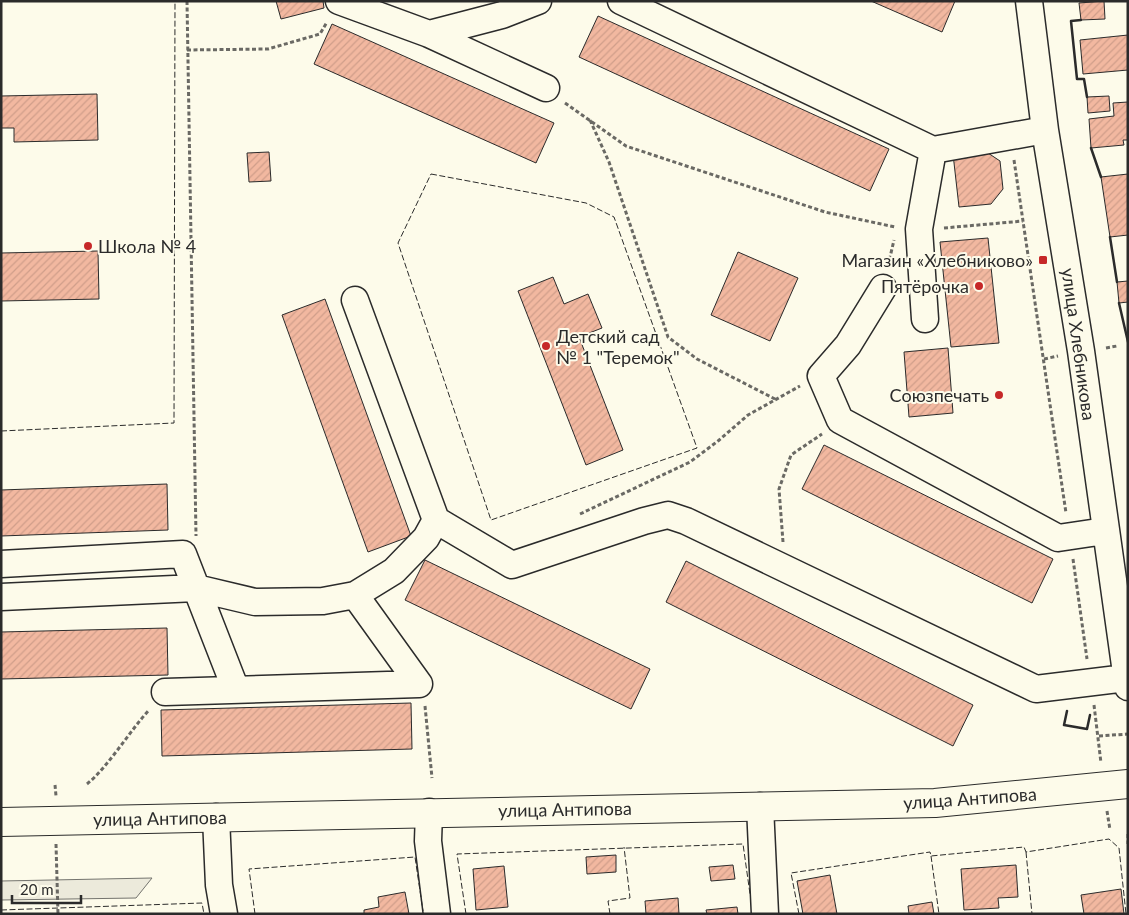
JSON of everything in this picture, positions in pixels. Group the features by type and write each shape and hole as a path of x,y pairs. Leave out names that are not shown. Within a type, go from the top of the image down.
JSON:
{"main road":[{"name":"улица Антипова","path":"1,822 56,819 935,803 1116,785"}],"street":[{"path":"429,34 502,15 538,1"},
{"path":"622,1 932,150 1045,130"},
{"name":"улица Хлебникова","path":"1029,1 1045,130 1081,351 1127,682"},
{"path":"340,2 429,34 546,88"},
{"path":"925,319 919,229 932,150"},
{"path":"883,288 848,345 821,376 840,420 1058,538 1105,531"},
{"path":"355,300 436,520 512,565 644,521 668,515 686,521 1036,689 1127,682"},
{"path":"1,597 196,588 255,602 322,601 355,595 394,571 426,538 436,520"},
{"path":"1,564 183,554 236,690"},
{"path":"355,595 419,684"},
{"path":"165,692 419,684"},
{"path":"760,806 765,914"},
{"path":"429,812 428,841 437,914"},
{"path":"216,817 219,885 224,914"}],"path":[{"path":"183,554 197,535 187,1"},
{"path":"187,50 268,49 320,34 340,2"},
{"path":"546,88 626,146 825,212 897,227 883,288"},
{"path":"578,515 690,462 748,415 775,399 697,359 668,337 609,162 589,120"},
{"path":"1010,136 1098,736 1116,785 1110,830"},
{"path":"919,229 1023,220"},
{"path":"786,569 779,489 792,455 840,420"},
{"path":"419,684 425,706 432,778"},
{"path":"1098,736 1128,734"},
{"path":"56,819 58,914"},
{"path":"1128,834 1128,844"}],"shaded area":[{"path":"152,878 136,898 1,900 1,881"}],"building":[{"path":"276,1 323,1 324,8 281,19"},
{"path":"871,1 955,1 942,32"},
{"path":"1104,1 1105,19 1081,20 1079,3"},
{"path":"598,16 889,149 870,191 579,57"},
{"path":"332,24 554,123 536,163 314,64"},
{"path":"1128,35 1128,70 1083,74 1080,40"},
{"path":"97,94 98,140 14,142 14,128 1,128 1,96"},
{"path":"1109,96 1110,111 1088,113 1087,97"},
{"path":"1128,102 1128,140 1123,140 1124,145 1091,148 1089,119 1114,116 1113,103"},
{"path":"985,151 1000,161 1003,189 991,204 959,207 953,154"},
{"path":"269,152 271,181 249,182 247,153"},
{"path":"1128,174 1128,235 1110,237 1101,177"},
{"path":"988,238 999,343 951,347 940,242"},
{"path":"98,251 99,299 1,301 1,253"},
{"path":"738,252 798,278 770,341 711,315"},
{"path":"553,277 564,304 588,294 602,328 579,337 623,450 586,465 518,291"},
{"path":"1128,281 1128,302 1119,303 1117,282"},
{"path":"325,299 411,536 368,552 282,315"},
{"path":"948,348 953,413 909,417 904,352"},
{"path":"824,445 1053,559 1032,603 802,489"},
{"path":"167,484 168,530 1,536 1,490"},
{"path":"425,560 650,669 631,709 405,600"},
{"path":"686,561 973,705 953,746 666,602"},
{"path":"167,628 168,675 1,679 1,632"},
{"path":"411,703 412,749 162,756 161,710"},
{"path":"616,855 616,872 587,874 586,857"},
{"path":"733,865 735,879 711,881 709,867"},
{"path":"1016,865 1018,897 998,898 999,908 964,910 961,869"},
{"path":"504,866 508,907 476,910 473,869"},
{"path":"830,875 837,914 803,914 797,881"},
{"path":"1121,889 1124,914 1084,914 1081,895"},
{"path":"405,892 409,914 364,914 364,910 379,907 378,897"},
{"path":"678,898 679,914 646,914 645,901"},
{"path":"932,902 934,914 909,914 908,906"},
{"path":"737,907 738,914 707,914 706,910"}],"fence":[{"path":"1,431 174,423 175,1"},
{"path":"431,174 586,203 614,217 697,448 491,520 398,243 431,174"},
{"path":"799,914 791,873 930,852 931,856 1024,847 1026,852 1109,839 1119,848 1126,914"},
{"path":"466,914 457,854 743,844 750,894"},
{"path":"610,914 608,901 630,898 624,847"},
{"path":"1026,852 1032,914"},
{"path":"931,856 939,914"},
{"path":"255,914 249,869 415,857 423,911"},
{"path":"1,910 202,903 204,914"}],"wall":[{"path":"1081,20 1071,21 1077,79 1084,79 1087,97"},
{"path":"1091,148 1101,177"},
{"path":"1110,237 1117,282"},
{"path":"1119,303 1128,342"},
{"path":"1067,711 1064,725 1087,729 1090,715"}],"place":[{"name":"Школа № 4","path":"88,246"},
{"name":"Магазин «Хлебниково»","path":"1043,260"},
{"name":"Пятёрочка","path":"979,286"},
{"name":"Детский сад № 1 \"Теремок\"","path":"546,346"},
{"name":"Союзпечать","path":"999,395"}]}
